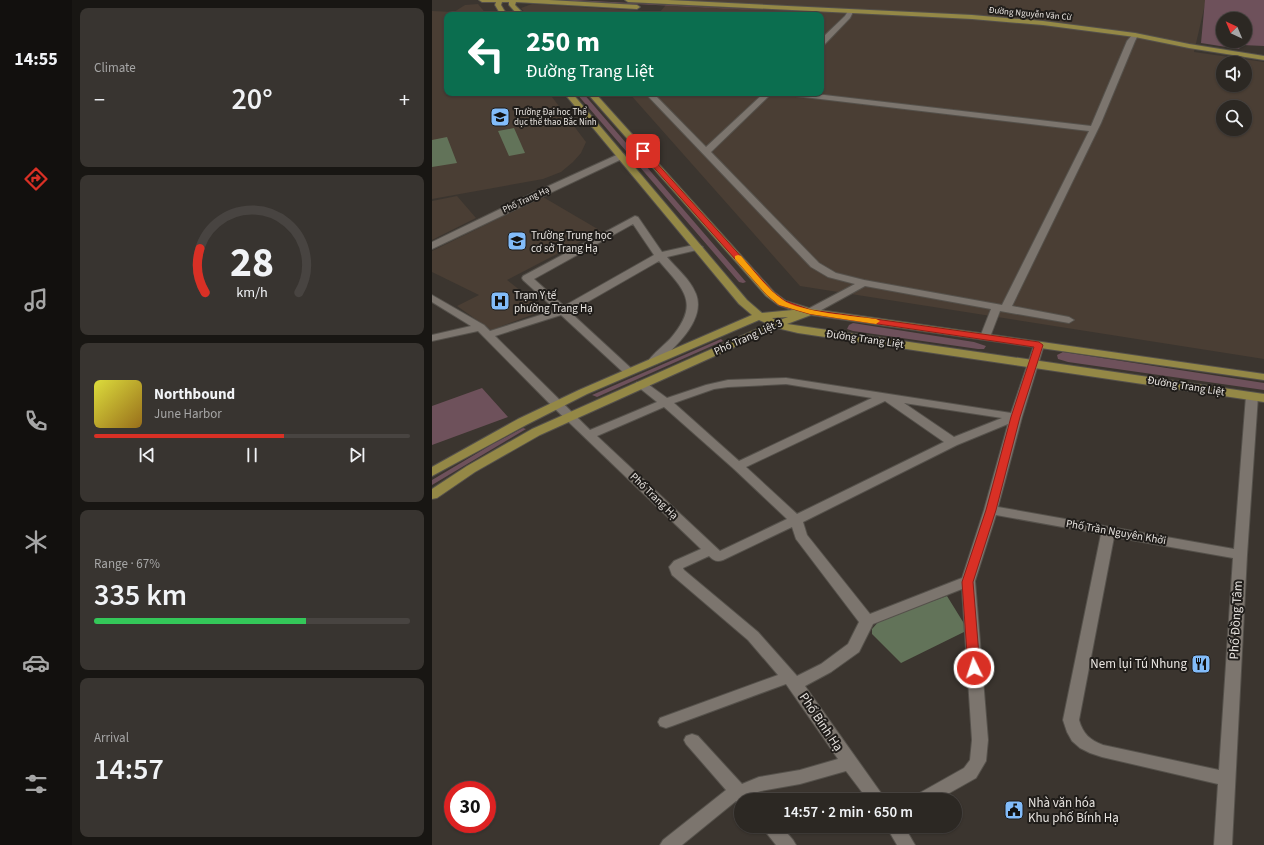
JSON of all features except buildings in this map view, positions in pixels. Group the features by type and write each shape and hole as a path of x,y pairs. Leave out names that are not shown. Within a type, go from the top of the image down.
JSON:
{"main road":[{"path":"482,0 508,0"},
{"path":"500,0 498,6 502,12"},
{"path":"514,0 512,5 519,12"},
{"name":"Đường Nguyễn Văn Cừ","path":"514,0 810,12"},
{"name":"Đường Nguyễn Văn Cừ","path":"628,0 786,12"},
{"path":"516,9 520,5 539,2"},
{"name":"Đường Nguyễn Văn Cừ","path":"824,13 1019,25 1133,38 1264,58"},
{"name":"Đường Nguyễn Văn Cừ","path":"824,16 849,14"},
{"name":"Đường Trang Liệt","path":"571,96 743,302 759,316 775,325 798,330 1258,397"},
{"name":"Đường Trang Liệt","path":"594,96 770,294 782,303 810,312 1264,377"},
{"name":"Phố Trang Liệt 3","path":"434,471 557,404 759,316 810,312"},
{"name":"Phố Trang Liệt 3","path":"432,495 471,469 514,444 569,416 775,325 810,312"}],"street":[{"path":"824,40 849,14"},
{"path":"985,337 1094,129 1133,38"},
{"path":"652,96 815,264 832,275 864,283 1069,320"},
{"path":"706,152 765,96"},
{"path":"813,96 1094,129"},
{"name":"Phố Trang Hạ","path":"432,246 534,196 621,156"},
{"path":"629,372 527,278 635,219 660,256 682,281 691,295 693,302 692,312 686,324 667,349 654,361"},
{"path":"432,338 485,331 563,311 660,256 698,247"},
{"path":"810,312 864,283"},
{"name":"Phố Trang Hạ","path":"435,302 485,331 569,416 590,434 711,550"},
{"path":"934,793 970,773 978,761 980,740 968,582 991,510 1016,417 1039,345"},
{"path":"590,434 665,402 711,386 751,381 786,381 1016,417"},
{"path":"642,384 665,402 738,466 796,520 801,536 867,621 968,582"},
{"path":"886,396 953,442"},
{"path":"738,466 886,396"},
{"name":"Phố Đồng Tâm","path":"1223,845 1240,555 1258,397"},
{"path":"666,722 792,680 753,636 677,572 676,567 679,564 711,550 718,557 953,442 1016,417"},
{"name":"Phố Trần Nguyên Khởi","path":"991,510 1240,555"},
{"path":"1108,531 1071,720 1073,730 1082,742 1102,751 1227,779"},
{"name":"Phố Bính Hạ","path":"867,621 854,648 826,668 792,680 849,763 873,793"},
{"path":"692,740 739,793"},
{"path":"746,793 759,784 800,777 849,763"},
{"path":"669,845 731,796 734,796"},
{"path":"776,833 787,845"},
{"path":"899,833 906,845"}],"shaded area":[{"path":"554,0 574,0 761,10 757,10"},
{"path":"670,0 1206,0 1194,52 1222,56 1216,56 1216,92 1252,92 1252,60 1264,62 1264,359 800,286 632,96 824,96 824,12 660,12"},
{"path":"1205,0 1264,0 1264,46 1252,45 1252,12 1216,12 1216,45 1201,43"},
{"name":"Trường Đại học Thể dục thể thao Bắc Ninh","path":"478,4 485,12 454,12 465,5"},
{"path":"532,4 660,12 524,12 521,8"},
{"name":"Trường Đại học Thể dục thể thao Bắc Ninh","path":"432,11 454,12 444,12 444,96 551,96 586,142 581,153 573,162 561,172 543,179 432,199"},
{"path":"579,96 586,96 746,282 739,282"},
{"path":"514,128 525,153 509,156 498,131"},
{"path":"447,137 457,163 432,167 432,140"},
{"path":"457,196 476,218 432,240 432,201"},
{"name":"Trường Trung học cơ sở Trang Hạ","path":"543,197 601,231 507,280 545,310 491,330 457,306 479,295 432,272 432,251"},
{"path":"853,323 974,342 986,346 984,349 978,349 847,329 849,325"},
{"path":"721,339 723,341 597,397 592,395"},
{"path":"1063,352 1264,383 1264,390 1068,362 1058,359 1057,355"},
{"path":"482,388 508,417 432,445 432,406"},
{"path":"523,428 526,429 432,485 432,480"},
{"path":"947,596 968,630 901,663 872,634 872,629 880,620"}],"slow traffic":[{"path":"738,257 770,294 788,306 810,312 876,321"}],"place":[{"name":"Trường Đại học Thể dục thể thao Bắc Ninh","path":"500,117"},
{"name":"Trường Trung học cơ sở Trang Hạ","path":"517,241"},
{"name":"Trạm Y tế phường Trang Hạ","path":"500,301"},
{"name":"Nem lụi Tú Nhung","path":"1201,664"},
{"name":"Nhà văn hóa Khu phố Bính Hạ","path":"1014,810"}],"route":[{"path":"643,151 770,294 788,306 810,312 1039,345 1016,417 991,510 968,582 974,668"}]}
